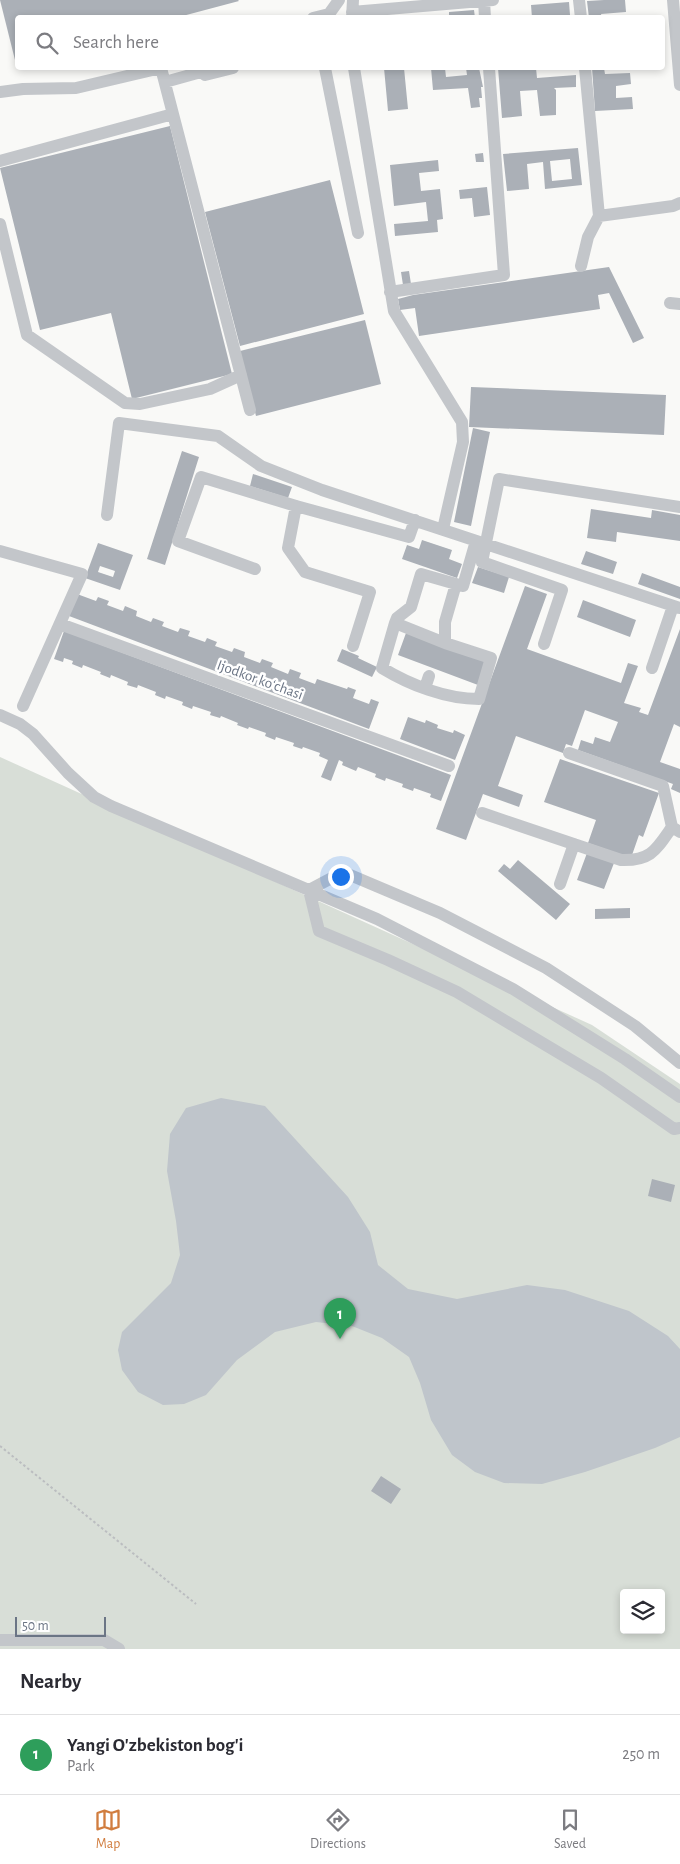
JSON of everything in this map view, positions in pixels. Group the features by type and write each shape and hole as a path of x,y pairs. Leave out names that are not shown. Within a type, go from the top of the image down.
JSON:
{"street":[{"path":"331,15 339,0"},
{"path":"352,10 487,0 485,15"},
{"path":"579,0 581,15"},
{"path":"673,0 680,85"},
{"path":"0,92 24,89 76,88 152,70"},
{"path":"162,70 250,410"},
{"path":"165,82 201,70 205,75 225,70"},
{"path":"326,70 358,233"},
{"path":"354,70 394,311 462,422 463,442 443,529"},
{"path":"390,292 504,275 489,70"},
{"path":"581,266 588,237 599,216 585,70"},
{"path":"0,161 173,114"},
{"path":"599,216 673,206 680,203"},
{"path":"0,224 27,336 125,403 140,404 210,389 241,375"},
{"path":"107,515 119,423 218,436 261,466 322,490 676,607 652,668"},
{"path":"255,569 178,541 201,477 296,506 410,537 415,520"},
{"path":"395,623 445,643 491,658 479,699 464,699 427,682 399,678 382,668 395,623 397,618 411,607 421,574 463,586 482,542 499,479 680,507"},
{"path":"296,506 288,548 305,572 370,592 353,646"},
{"path":"482,542 482,562 562,590 544,644"},
{"path":"0,551 82,574 23,706"},
{"path":"445,643 445,622 456,584"},
{"name":"Ijodkor koʻchasi","path":"60,624 449,766"},
{"path":"0,715 20,724 33,734 68,773 94,797 111,806 378,919 513,990 680,1096"},
{"path":"482,813 621,860 636,861 652,855 676,829 663,786 569,753"},
{"path":"560,884 574,844"},
{"path":"309,890 343,872 440,913 546,968 635,1026 680,1063"},
{"path":"309,890 320,931 457,992 601,1078 674,1129 680,1128"},
{"path":"0,1640 104,1640 119,1649"}],"path":[{"path":"0,1446 196,1604"}],"shaded area":[{"path":"0,757 592,1025 680,1084 680,1649 0,1649"},
{"path":"221,1098 265,1106 348,1197 370,1232 378,1265 408,1289 457,1299 527,1285 565,1290 629,1311 668,1336 680,1349 680,1437 655,1448 585,1472 542,1484 504,1483 475,1472 452,1455 431,1420 420,1383 409,1357 382,1338 352,1326 316,1322 275,1332 237,1360 206,1395 184,1404 163,1405 138,1392 122,1370 118,1350 122,1332 171,1283 180,1255 167,1171 170,1134 186,1108"}],"building":[{"path":"0,0 239,1 186,15 15,15 15,60"},
{"path":"625,0 626,12 589,15 587,1"},
{"path":"569,2 570,15 532,15 531,5"},
{"path":"474,10 475,15 449,15 449,12"},
{"path":"384,70 404,70 408,109 388,111"},
{"path":"431,70 445,70 446,77 467,75 466,70 479,70 483,87 481,87 482,98 479,98 480,107 471,108 468,88 433,90"},
{"path":"498,70 536,70 537,78 576,75 576,87 554,88 556,90 556,115 540,116 537,90 520,91 522,116 502,118"},
{"path":"592,70 604,70 605,74 630,73 631,84 616,86 616,98 632,97 633,109 595,111"},
{"path":"170,126 232,374 132,399 111,313 40,330 0,168"},
{"path":"578,148 582,185 545,189 543,162 527,164 529,189 507,191 503,154","holes":["570,159 572,179 552,181 550,161"]},
{"path":"483,153 484,162 476,162 475,154"},
{"path":"438,160 439,171 419,173 421,191 440,189 443,219 437,220 438,232 395,236 394,224 428,221 426,202 394,206 390,165"},
{"path":"330,180 364,314 240,346 205,212"},
{"path":"487,187 490,215 474,217 472,198 460,199 459,190"},
{"path":"609,267 644,338 633,343 609,293 598,295 600,309 419,336 415,308 400,310 398,299 413,295"},
{"path":"409,271 411,284 403,285 401,272"},
{"path":"365,320 381,384 256,416 240,351"},
{"path":"471,387 666,395 664,435 469,427"},
{"path":"473,428 490,432 471,526 454,522"},
{"path":"182,451 199,457 165,565 147,559"},
{"path":"253,474 292,487 288,498 250,486"},
{"path":"591,509 651,518 652,510 680,515 680,541 617,532 616,542 587,538"},
{"path":"422,540 452,550 449,559 462,564 457,578 402,559 407,545 419,549"},
{"path":"98,543 133,555 120,590 85,578","holes":["100,566 115,571 113,577 98,572"]},
{"path":"586,551 617,562 613,574 581,564"},
{"path":"478,567 509,577 504,593 472,583"},
{"path":"642,573 680,587 680,599 638,584"},
{"path":"525,586 547,594 527,649 621,683 628,663 638,666 624,703 641,708 639,712 648,715 680,629 680,727 674,724 660,762 680,769 680,793 671,789 673,784 578,750 581,740 593,744 595,737 610,742 618,722 585,710 572,746 566,744 563,753 516,736 498,786 523,795 519,807 483,794 466,840 436,829"},
{"path":"77,594 96,601 98,597 109,601 107,605 123,611 125,606 137,611 136,616 151,622 153,618 164,622 162,626 178,632 180,628 190,631 188,636 205,642 207,638 217,642 215,646 232,652 234,648 245,652 244,657 260,663 262,659 273,663 271,667 288,674 290,669 301,673 299,678 315,684 317,679 356,690 353,698 369,704 371,699 379,702 369,729 69,616"},
{"path":"583,600 636,620 630,637 577,617"},
{"path":"64,631 451,775 441,801 430,797 431,794 414,788 413,791 402,787 403,784 386,778 385,781 375,777 376,774 358,767 356,771 342,765 343,762 339,760 331,781 321,777 328,760 319,756 320,753 303,747 302,749 293,746 294,743 276,737 275,740 265,736 266,733 237,725 238,723 221,716 220,718 210,715 211,712 193,706 192,709 182,705 183,702 166,696 165,699 155,695 156,692 138,685 137,688 127,685 128,682 111,675 110,678 100,674 101,672 83,665 82,668 72,664 73,661 64,658 63,662 54,659"},
{"path":"406,633 486,662 478,685 398,655"},
{"path":"342,649 359,656 358,658 377,667 372,677 337,661"},
{"path":"408,717 425,723 426,720 438,725 437,728 453,733 454,730 465,735 455,760 400,739"},
{"path":"560,759 659,793 643,837 639,835 631,858 588,843 596,820 544,802"},
{"path":"587,853 614,863 604,889 577,880"},
{"path":"518,860 570,904 556,920 498,871 504,864 510,869"},
{"path":"630,908 630,918 595,919 595,909"},
{"path":"652,1179 675,1185 671,1202 648,1196"},
{"path":"381,1476 401,1489 391,1504 371,1491"}],"place":[{"name":"Yangi O'zbekiston bog'i","path":"340,1339"}]}
